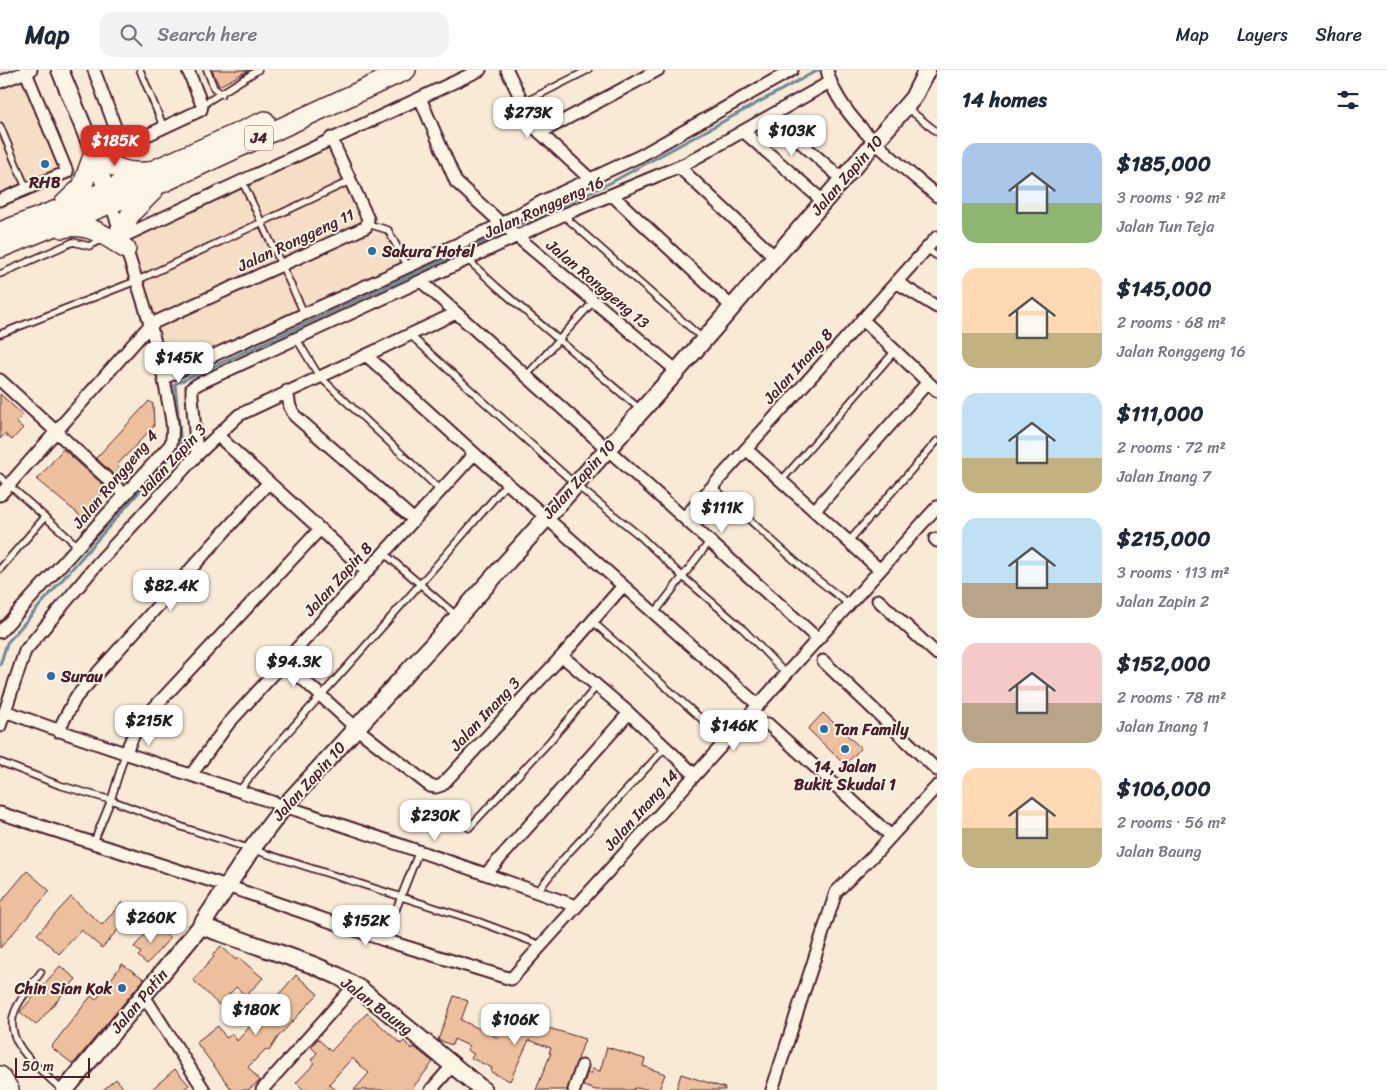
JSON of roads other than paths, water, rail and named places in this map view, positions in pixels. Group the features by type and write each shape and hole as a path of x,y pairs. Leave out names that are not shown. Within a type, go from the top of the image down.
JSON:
{"main road":[{"name":"J4","path":"159,176 375,70"},
{"name":"J4","path":"0,248 38,234 108,198 406,70"},
{"path":"50,214 82,187 94,153 113,167 129,173 159,176"},
{"path":"38,234 74,225 85,226 118,238 140,202 159,176"},
{"name":"J4","path":"0,232 50,214 108,198"},
{"path":"0,1076 9,1090"}],"street":[{"path":"60,70 94,153 108,198"},
{"path":"94,70 123,145 201,110 202,105 188,70"},
{"path":"118,238 480,70"},
{"path":"507,70 535,128 590,179"},
{"path":"540,133 658,70"},
{"name":"Jalan Ronggeng 16","path":"164,378 408,268 640,156 792,70"},
{"path":"929,70 937,74"},
{"name":"Jalan Zapin 10","path":"227,886 251,850 284,808 458,617 677,371 914,98 929,70"},
{"path":"0,82 27,71 67,172 65,175 0,200"},
{"path":"828,75 839,99 875,143 937,196"},
{"name":"Jalan Ronggeng 16","path":"198,455 192,388 198,384 467,259 679,167 771,116 828,75"},
{"name":"Jalan Ronggeng 13","path":"420,98 456,182 593,302 677,371"},
{"path":"771,116 842,180"},
{"path":"743,131 824,202"},
{"name":"Jalan Ronggeng 11","path":"151,324 368,224 331,138"},
{"path":"679,167 775,257"},
{"path":"612,195 732,307"},
{"name":"Jalan Ronggeng 4","path":"0,632 171,444 174,431 151,324 118,238 108,198"},
{"name":"Jalan Inang 8","path":"684,518 937,237"},
{"path":"421,280 818,639"},
{"path":"896,282 937,307"},
{"name":"Jalan Zapin 3","path":"0,726 24,651 98,563 217,435 239,415 456,313"},
{"path":"862,320 937,391"},
{"path":"0,495 4,481 56,431 151,324"},
{"path":"366,355 506,484 546,517 622,587 758,705"},
{"path":"0,380 125,495"},
{"path":"815,510 928,382"},
{"path":"287,391 290,407 295,416 414,520"},
{"path":"217,435 366,572"},
{"path":"746,449 880,570"},
{"name":"Jalan Zapin 8","path":"191,775 228,724 474,454"},
{"path":"58,731 76,697 269,482"},
{"name":"Jalan Inang 14","path":"384,940 511,978 937,507"},
{"path":"125,754 138,724 320,529"},
{"name":"Jalan Inang 3","path":"284,662 356,728 430,786 436,787 442,785 562,656 622,587"},
{"path":"878,600 937,654"},
{"path":"562,656 695,775"},
{"path":"823,661 937,770"},
{"path":"5,711 284,808 487,873 576,906"},
{"path":"487,873 629,714"},
{"path":"768,724 891,836"},
{"path":"772,1090 836,892 937,786"},
{"path":"0,813 227,886 384,940"},
{"name":"Jalan Patin","path":"64,1090 201,926 227,886"},
{"name":"Jalan Baung","path":"201,926 313,965 354,986 482,1090"},
{"path":"262,1090 354,986"},
{"path":"144,996 204,1090"},
{"path":"431,1090 452,1066"},
{"path":"574,1090 582,1066"}],"lane":[{"path":"140,70 164,128"},
{"path":"207,70 214,88 222,94"},
{"path":"202,105 258,70"},
{"path":"523,103 588,70"},
{"path":"906,107 937,132"},
{"path":"0,126 28,190"},
{"path":"242,180 305,315"},
{"path":"0,334 136,281 350,181"},
{"path":"563,216 618,262 704,340"},
{"path":"368,224 388,230 408,268"},
{"path":"0,274 73,242 89,246 118,238"},
{"path":"926,249 937,256"},
{"path":"467,259 641,410"},
{"path":"527,376 593,302"},
{"path":"410,335 575,484 640,536 683,577 741,627 786,674"},
{"path":"296,338 319,376 440,491"},
{"path":"781,480 895,351"},
{"path":"849,541 937,441"},
{"path":"4,481 79,547"},
{"path":"239,791 272,748 321,696 419,583 461,539 506,484"},
{"path":"712,486 805,570 849,604"},
{"path":"0,569 45,517"},
{"path":"654,614 710,541"},
{"path":"384,553 458,617"},
{"path":"592,621 726,741"},
{"path":"469,828 550,741 596,687"},
{"path":"537,892 563,859 665,748"},
{"path":"93,844 111,800 125,754"},
{"path":"0,762 59,784 111,800 185,828 477,921 541,945"},
{"path":"384,940 419,851"},
{"path":"41,972 14,1012 14,1028 18,1043 28,1061 64,1090"}],"waterway":[{"path":"512,228 610,183 818,70"},
{"path":"0,665 7,643 181,444 175,384 507,231"}],"place":[{"name":"RHB","path":"45,164"},
{"name":"Sakura Hotel","path":"372,251"},
{"name":"Surau","path":"51,676"},
{"name":"Tan Family","path":"824,729"},
{"name":"14, Jalan Bukit Skudai 1","path":"845,749"},
{"name":"Chin Sian Kok","path":"122,988"}]}
